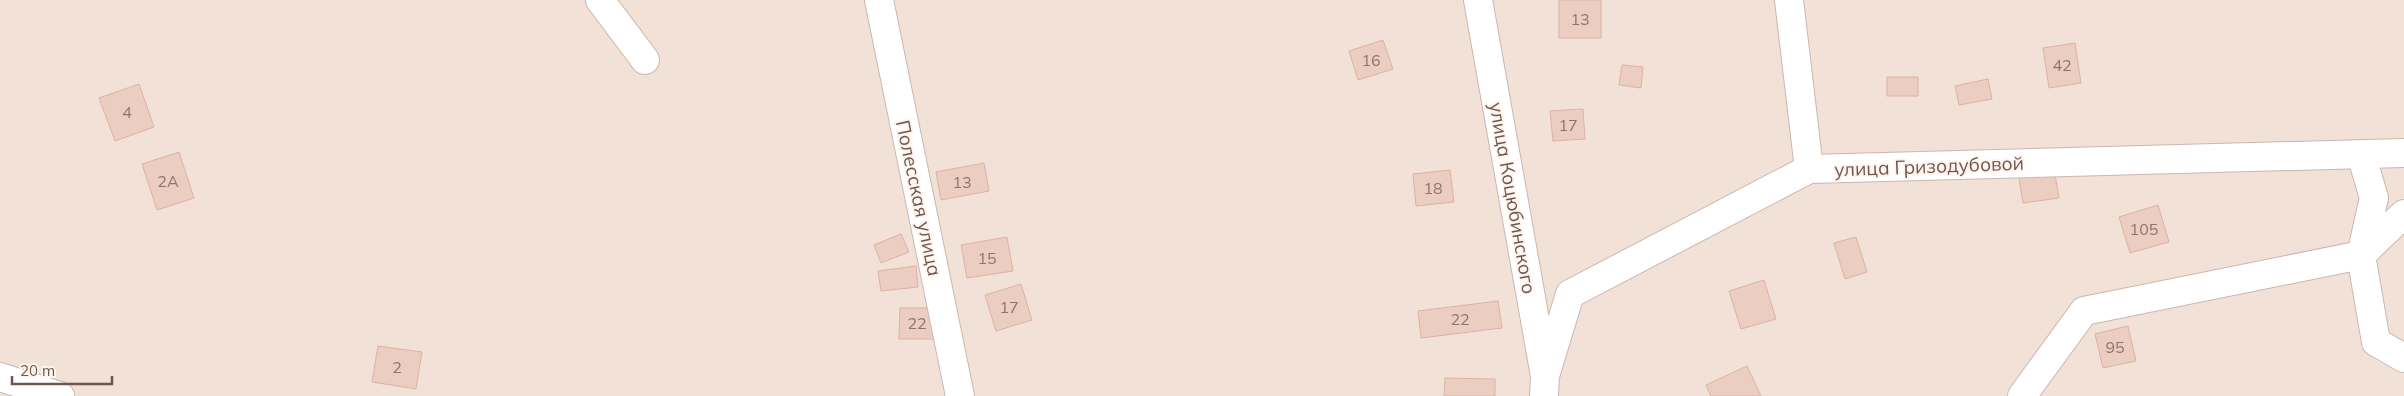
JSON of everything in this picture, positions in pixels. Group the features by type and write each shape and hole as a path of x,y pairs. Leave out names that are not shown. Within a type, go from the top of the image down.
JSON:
{"street":[{"path":"600,0 645,60"},
{"name":"Полесская улица","path":"879,0 960,396"},
{"name":"улица Коцюбинского","path":"1478,0 1544,386"},
{"path":"1789,0 1809,169"},
{"name":"улица Гризодубовой","path":"1544,386 1570,294 1809,169 2404,153"},
{"path":"2361,154 2374,198 2361,255 2376,342 2404,358"},
{"path":"2022,396 2084,311 2361,255 2404,214"},
{"path":"0,377 60,396"}],"shaded area":[{"path":"0,0 2404,0 2404,396 0,396"}],"building":[{"path":"1559,0 1601,0 1601,38 1559,38"},
{"path":"1383,40 1393,69 1358,80 1349,51"},
{"path":"2075,43 2081,83 2049,88 2043,48"},
{"path":"1622,65 1643,67 1641,88 1619,85"},
{"path":"1887,77 1918,77 1918,96 1887,96"},
{"path":"1988,79 1992,99 1959,105 1955,86"},
{"path":"139,84 154,127 115,141 99,98"},
{"path":"1583,109 1585,139 1553,141 1550,111"},
{"path":"179,152 194,198 157,210 142,164"},
{"path":"984,163 989,191 941,200 936,172"},
{"path":"2054,168 2059,198 2023,203 2018,173"},
{"path":"1450,170 1454,202 1416,206 1413,174"},
{"path":"2158,205 2169,242 2130,253 2119,217"},
{"path":"901,234 909,252 881,263 874,245"},
{"path":"1007,237 1013,271 967,278 961,245"},
{"path":"1856,237 1867,272 1845,279 1834,243"},
{"path":"916,266 918,287 881,291 878,271"},
{"path":"1764,280 1776,319 1741,329 1729,291"},
{"path":"1021,284 1032,320 996,331 985,295"},
{"path":"1498,301 1502,328 1421,338 1418,311"},
{"path":"900,308 935,308 935,339 899,339"},
{"path":"2128,326 2136,361 2103,368 2095,334"},
{"path":"378,346 422,352 416,389 372,382"},
{"path":"1747,366 1761,396 1711,396 1706,385"},
{"path":"1445,378 1495,379 1495,396 1444,396"}]}
